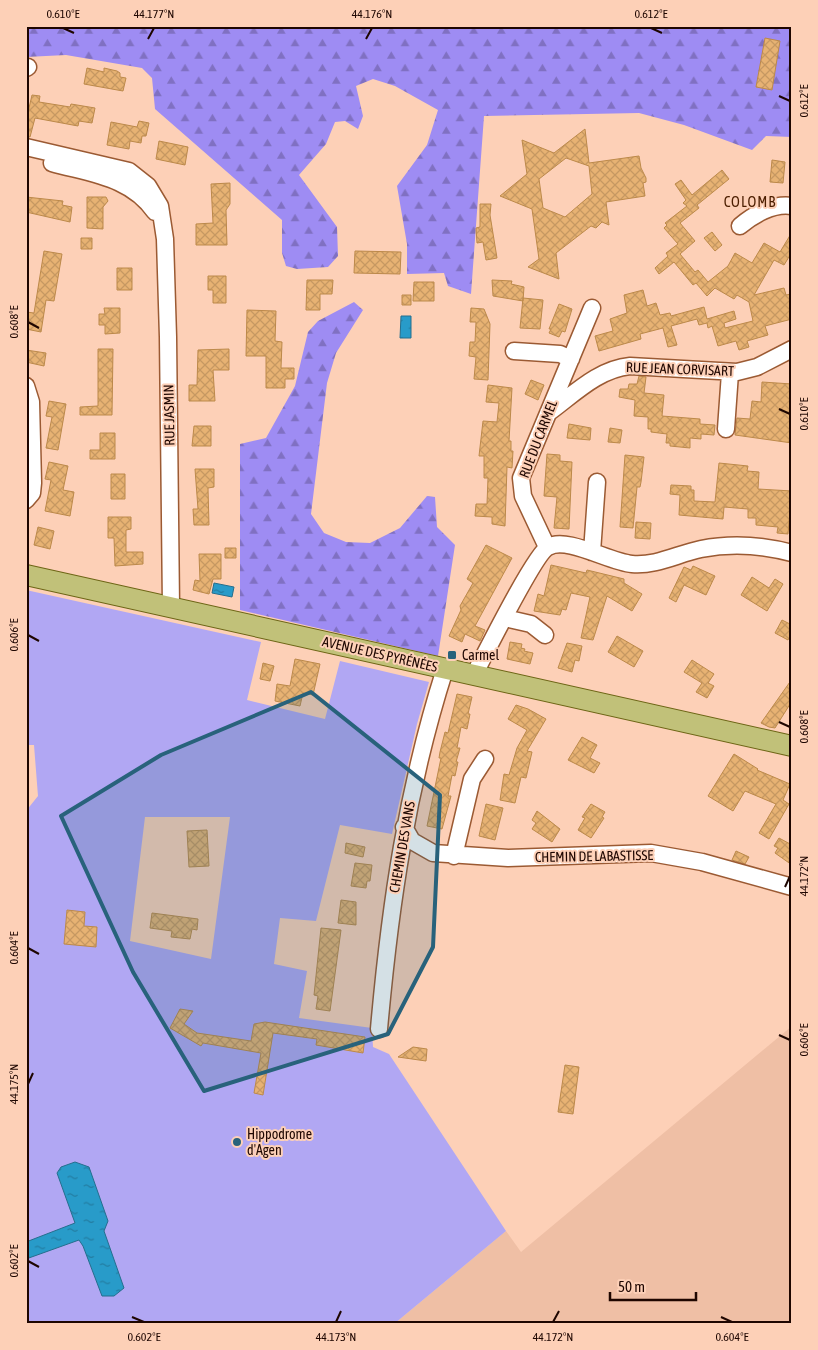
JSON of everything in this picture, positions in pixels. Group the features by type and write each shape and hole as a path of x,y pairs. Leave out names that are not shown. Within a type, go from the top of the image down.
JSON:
{"main road":[{"name":"AVENUE DES PYRÉNÉES","path":"26,575 792,746"}],"street":[{"name":"RUE JASMIN","path":"32,148 120,168 134,174 148,186 156,196 160,206 164,224 168,350 171,607"},
{"path":"740,226 754,214 786,205 792,206"},
{"name":"RUE DU CARMEL","path":"547,548 521,487 525,467 592,308"},
{"name":"RUE JEAN CORVISART","path":"548,413 600,375 616,367 630,366 730,373 757,368 792,348"},
{"path":"514,351 560,354 571,359"},
{"path":"726,429 730,373"},
{"path":"26,386 31,402 33,483 32,493 26,500"},
{"path":"592,552 597,482"},
{"path":"474,675 533,566 547,548 561,545 592,552 618,562 648,565 700,549 731,545 763,547 792,553"},
{"path":"505,618 531,624 545,635"},
{"name":"CHEMIN DES VANS","path":"379,1029 387,940 404,827 428,721 445,669"},
{"path":"454,856 472,779 485,759"},
{"name":"CHEMIN DE LABASTISSE","path":"404,827 412,842 433,853 454,856 508,858 615,853 651,854 702,862 792,888"}],"highlighted area":[{"path":"311,692 440,795 433,947 388,1034 204,1091 133,972 61,816 161,755"}],"shaded area":[{"path":"26,590 261,642 247,700 325,719 340,661 429,682 417,724 392,834 340,825 316,921 280,918 274,964 307,971 299,1018 372,1028 373,1047 389,1054 506,1231 394,1324 26,1324 26,811 38,796 34,745 26,745","holes":["145,817 230,817 211,959 130,941"]},
{"path":"792,1026 792,1324 394,1324 506,1231 521,1252"}],"green space":[{"path":"26,26 792,26 792,137 766,136 752,150 684,125 639,113 484,116 471,294 448,286 444,273 407,274 407,244 397,186 427,145 438,110 395,86 373,79 356,86 363,116 358,129 345,121 335,122 326,144 299,175 337,227 338,256 328,267 297,269 286,266 282,253 282,220 155,109 152,78 142,68 66,55 26,57"},
{"path":"354,302 363,310 336,353 327,383 311,514 324,533 346,542 370,543 400,528 427,496 435,497 437,527 455,545 438,656 240,610 240,444 266,438 295,386 308,332 318,321"}],"water":[{"path":"401,316 411,316 411,338 400,338"},
{"path":"214,583 234,587 232,597 212,593"},
{"path":"75,1162 89,1167 108,1221 104,1231 124,1288 114,1296 102,1296 79,1240 26,1259 26,1242 75,1223 57,1173 61,1167"}],"building":[{"path":"765,38 780,41 772,90 756,87"},
{"path":"87,68 104,72 104,68 117,71 120,73 120,77 126,78 123,91 84,84"},
{"path":"32,95 40,96 39,102 70,107 71,104 95,108 92,123 79,121 78,126 35,118 30,137 26,136 26,121"},
{"path":"139,121 149,123 146,136 142,136 141,143 130,141 129,149 107,145 111,122 137,127"},
{"path":"585,129 589,163 639,156 641,168 646,178 646,182 643,183 645,196 606,202 609,225 602,222 596,228 591,226 556,253 559,279 528,267 539,259 532,209 500,196 527,174 522,140 554,153","holes":["566,158 589,166 592,194 565,217 543,208 539,179"]},
{"path":"159,141 188,147 185,165 156,159"},
{"path":"772,160 785,162 783,183 770,182"},
{"path":"722,170 729,179 697,205 699,208 680,223 695,241 680,254 695,272 698,270 708,282 728,266 735,253 752,263 764,243 780,252 792,232 792,252 784,265 774,260 754,295 784,288 786,295 792,294 792,319 765,326 768,335 747,341 749,347 739,350 736,341 718,346 712,326 708,328 707,323 699,325 697,319 671,326 677,345 668,347 663,328 640,334 641,339 599,351 595,336 613,331 610,319 627,313 624,295 643,290 647,306 656,303 660,315 670,313 671,316 704,307 707,319 734,311 736,319 724,323 725,328 753,321 749,302 737,295 734,299 715,288 707,296 696,283 693,285 674,262 659,274 655,268 668,256 666,253 678,244 664,228 667,225 665,223 687,206 683,203 686,200 675,184 681,180 692,195"},
{"path":"230,183 230,204 226,210 227,245 196,245 196,224 213,223 211,184"},
{"path":"26,197 63,201 62,205 72,207 70,222 26,212"},
{"path":"87,197 106,197 108,201 103,207 103,229 87,228"},
{"path":"480,204 491,204 490,215 497,258 486,260 483,242 477,243 476,228 480,227"},
{"path":"712,232 722,245 715,251 704,238"},
{"path":"81,238 92,238 92,249 81,249"},
{"path":"44,251 62,254 54,301 46,300 41,332 26,329 26,312 34,313"},
{"path":"355,251 401,252 400,274 354,273"},
{"path":"117,268 132,268 132,290 117,290"},
{"path":"208,276 226,276 226,303 213,303 213,290 208,290"},
{"path":"307,280 333,280 332,294 320,294 320,310 306,310"},
{"path":"492,280 512,281 511,284 524,287 523,301 493,296"},
{"path":"414,282 434,282 434,301 413,301"},
{"path":"402,295 411,295 411,305 402,305"},
{"path":"523,298 543,300 540,329 520,328"},
{"path":"559,304 572,309 565,332 562,331 559,337 549,333 551,329 549,329"},
{"path":"104,308 120,308 120,333 105,334 105,325 99,325 99,314 105,314"},
{"path":"471,308 484,309 490,324 488,380 474,379 476,357 469,356 470,342 475,342 476,322 470,322"},
{"path":"247,310 276,311 275,341 282,342 281,368 294,368 294,379 285,379 285,388 266,388 266,356 246,356"},
{"path":"98,349 113,349 112,415 80,415 80,407 98,406"},
{"path":"229,349 229,370 213,370 215,401 189,401 189,385 197,385 198,350"},
{"path":"26,350 46,353 44,366 26,362"},
{"path":"639,376 646,377 644,393 664,395 662,416 700,419 700,424 715,425 714,435 701,434 701,439 690,438 690,448 670,446 670,443 666,443 667,434 651,432 651,429 648,429 648,417 634,416 635,400 619,397 620,389 628,389 629,384 637,384"},
{"path":"531,380 544,385 538,400 525,394"},
{"path":"762,382 792,384 792,443 735,435 737,418 750,419 752,401 761,402"},
{"path":"488,385 512,388 509,441 511,441 511,451 513,451 512,468 507,467 505,526 492,524 492,517 475,516 476,504 487,504 488,478 484,478 484,456 479,456 483,421 497,422 499,403 486,402"},
{"path":"49,401 66,404 58,450 46,448 52,417 46,416"},
{"path":"569,424 591,428 590,440 567,438"},
{"path":"194,426 211,426 211,446 192,446"},
{"path":"610,428 622,430 620,443 608,442"},
{"path":"100,433 115,433 115,459 90,459 90,450 100,450"},
{"path":"547,454 560,455 560,461 572,462 569,529 554,528 557,497 544,496"},
{"path":"625,455 644,457 640,487 637,487 633,528 620,527"},
{"path":"49,462 68,466 63,490 74,492 70,516 45,511 51,480 45,479"},
{"path":"719,463 748,466 747,471 759,472 758,489 792,491 788,534 777,533 778,527 756,525 756,518 748,518 748,509 724,507 723,519 679,515 680,495 670,494 671,485 691,486 691,490 694,490 694,501 715,502"},
{"path":"195,469 214,469 214,487 208,488 209,525 194,525 193,509 198,509"},
{"path":"111,474 125,474 125,499 111,499"},
{"path":"108,517 131,517 131,529 126,530 126,552 143,552 143,564 115,566 114,538 108,538"},
{"path":"636,522 651,523 650,539 635,538"},
{"path":"38,527 54,531 50,549 34,545"},
{"path":"486,545 512,558 475,626 485,630 480,641 465,634 462,642 449,636 461,610 460,606 473,583 467,579"},
{"path":"225,548 236,548 236,558 225,558"},
{"path":"199,554 221,554 221,579 213,579 209,594 193,590 195,580 200,581"},
{"path":"551,565 586,573 587,570 624,579 624,583 642,594 632,611 607,596 593,640 581,638 590,597 571,593 566,610 562,609 560,615 534,611 538,594 544,596"},
{"path":"693,566 715,576 706,595 684,585 676,602 669,598 684,567 691,570"},
{"path":"752,577 769,588 775,579 783,584 767,611 741,595"},
{"path":"782,620 792,625 792,632 788,640 775,633"},
{"path":"617,636 643,651 634,667 608,652"},
{"path":"510,642 522,644 521,648 525,649 524,651 533,653 530,664 507,659"},
{"path":"567,643 582,646 579,661 575,660 572,672 558,668"},
{"path":"295,659 320,664 313,695 303,693 300,706 275,701 277,684 290,686"},
{"path":"692,660 714,674 708,683 714,686 707,698 696,692 702,683 684,672"},
{"path":"263,663 274,666 270,681 260,679"},
{"path":"792,679 792,701 775,728 761,723"},
{"path":"457,694 472,697 467,729 461,727 457,748 460,748 456,762 458,762 455,776 452,775 448,796 451,796 442,829 427,826 441,758 439,758 440,752 445,732 448,733"},
{"path":"516,705 546,719 527,751 532,752 526,778 521,777 515,803 500,800 504,774 509,775 517,748 527,730 508,719"},
{"path":"582,737 597,745 590,758 600,763 594,773 568,760"},
{"path":"734,754 757,770 790,784 783,800 789,804 769,839 759,833 776,804 745,791 733,811 708,796"},
{"path":"486,804 503,808 495,840 479,836"},
{"path":"591,804 605,812 602,817 604,818 591,838 578,830 585,818 582,817"},
{"path":"537,811 560,829 552,842 532,829 536,823 532,820"},
{"path":"207,830 209,866 189,867 187,831"},
{"path":"779,838 792,845 792,865 775,853 778,848 774,846"},
{"path":"346,843 365,847 363,857 345,853"},
{"path":"736,851 749,857 745,864 732,860"},
{"path":"355,863 372,865 370,881 367,881 366,888 351,886"},
{"path":"341,900 356,902 356,925 338,923"},
{"path":"67,910 85,912 84,926 97,927 96,947 64,944"},
{"path":"152,913 198,919 197,930 192,929 190,939 171,937 172,931 150,928"},
{"path":"321,928 341,930 330,1011 316,1009 318,996 314,995"},
{"path":"180,1009 193,1011 184,1024 197,1033 251,1041 254,1024 265,1022 365,1037 363,1053 316,1045 317,1039 273,1033 263,1095 254,1093 261,1053 203,1043 201,1046 170,1028"},
{"path":"413,1047 427,1049 426,1061 398,1057"},
{"path":"565,1065 579,1067 573,1114 558,1112"}],"place":[{"name":"Carmel","path":"452,655"},
{"name":"Hippodrome d'Agen","path":"237,1142"}],"district":[{"name":"COLOMB","path":"750,202"}]}
